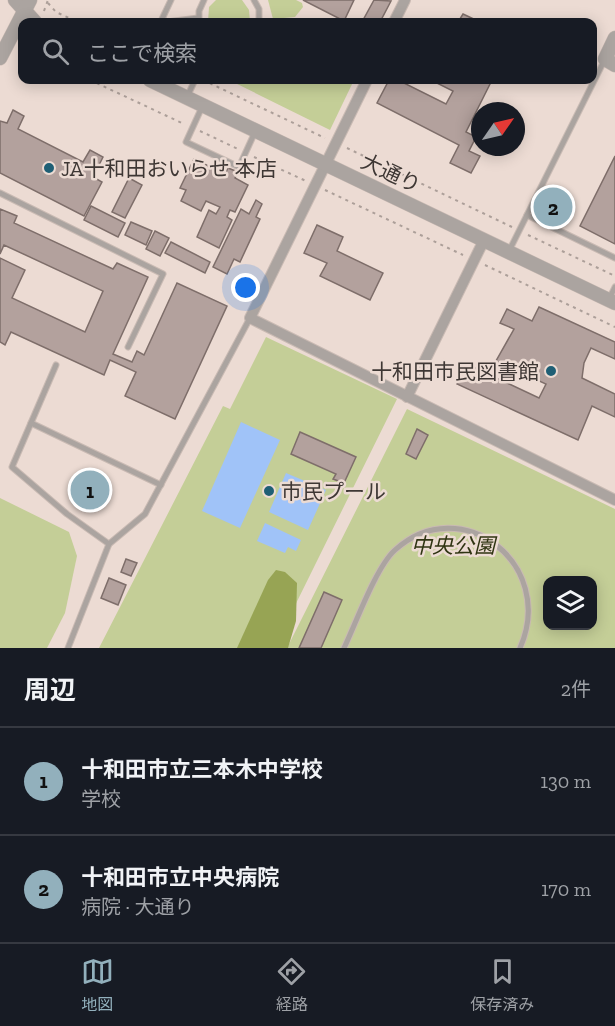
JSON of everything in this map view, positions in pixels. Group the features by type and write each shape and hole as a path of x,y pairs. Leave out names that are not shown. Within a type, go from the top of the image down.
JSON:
{"street":[{"path":"396,18 405,0"},
{"path":"23,3 32,18"},
{"path":"0,58 23,3"},
{"path":"610,62 615,38"},
{"name":"大通り","path":"158,84 612,301"},
{"path":"365,84 250,318 615,500"},
{"path":"406,397 484,240"}],"lane":[{"path":"162,18 171,0"},
{"path":"200,18 204,0"},
{"path":"254,0 259,9 259,18"},
{"path":"509,251 610,62"},
{"path":"186,98 193,84"},
{"path":"203,106 186,142 239,167 255,131"},
{"path":"0,193 163,274 128,347"},
{"path":"527,215 615,258"},
{"path":"612,301 615,287"},
{"path":"68,648 109,544 145,514 250,318"},
{"path":"56,365 12,467 67,514 109,544"},
{"path":"31,423 161,485"},
{"path":"344,648 386,558 395,549 417,536 441,530 467,532 485,538 501,549 518,568 530,604 528,629 520,648"}],"path":[{"path":"48,0 56,12 69,18"},
{"path":"99,84 615,327"},
{"path":"211,84 615,276"}],"green space":[{"path":"216,0 242,0 249,10 250,18 208,18 209,7"},
{"path":"268,0 296,0 302,3 303,7 295,17 273,18"},
{"path":"237,84 352,84 330,130"},
{"path":"266,337 397,399 274,648 99,648 223,406 230,409"},
{"name":"中央公園","path":"407,409 615,509 615,648 287,648"},
{"path":"0,498 69,532 77,556 65,613 47,648 0,648"},
{"path":"276,570 285,572 297,583 296,621 288,648 237,648 268,580"}],"water":[{"path":"241,422 280,440 240,528 202,511"},
{"path":"286,473 326,490 308,530 269,512"},
{"path":"265,523 301,540 296,551 288,547 285,553 257,541"}],"building":[{"path":"303,0 354,0 345,18 338,18"},
{"path":"374,0 391,1 382,18 364,18"},
{"path":"387,84 406,84 446,104 453,91 439,84 490,84 481,102 471,102 471,122 466,132 471,134 469,151 471,156 480,156 471,173 450,163 459,145 377,103"},
{"name":"JA十和田おいらせ 本店","path":"13,110 24,116 18,129 83,162 90,150 103,157 93,177 102,182 84,216 0,173 0,121 7,123"},
{"path":"615,156 615,244 580,226"},
{"path":"194,159 225,174 228,168 238,172 235,178 248,185 235,212 230,210 227,217 232,220 219,248 197,237 209,210 216,214 220,207 206,201 201,211 181,201 186,190 180,188"},
{"path":"129,178 142,185 125,218 112,212"},
{"path":"256,200 262,204 256,217 260,219 240,262 234,259 227,274 213,267 241,209 249,214"},
{"path":"91,206 125,223 118,237 84,220"},
{"path":"0,209 17,216 14,223 113,269 117,263 148,277 113,354 132,362 137,351 144,355 177,283 227,306 175,419 125,396 136,372 110,360 104,375 11,332 5,345 0,342 0,258 25,270 12,298 85,332 103,291 4,245 0,254"},
{"path":"131,222 152,231 146,245 125,235"},
{"path":"317,225 343,237 337,251 383,273 370,300 320,276 327,263 304,253"},
{"path":"155,231 169,238 160,256 146,249"},
{"path":"171,242 210,262 205,273 165,253"},
{"name":"十和田市民図書館","path":"539,307 615,342 615,359 591,348 584,363 582,378 615,394 615,417 592,406 578,440 457,384 467,364 539,398 546,384 496,361 514,329 500,323 507,309 532,321"},
{"path":"417,429 428,435 416,459 406,454"},
{"path":"300,432 356,457 344,483 333,479 336,474 291,454"},
{"path":"126,559 137,563 131,576 121,572"},
{"path":"109,578 126,585 118,605 101,598"},
{"path":"324,592 342,600 321,648 299,648"}],"place":[{"name":"JA十和田おいらせ 本店","path":"49,168"},
{"name":"十和田市立中央病院","path":"553,207"},
{"name":"十和田市民図書館","path":"551,371"},
{"name":"十和田市立三本木中学校","path":"90,490"},
{"name":"市民プール","path":"269,491"}]}
